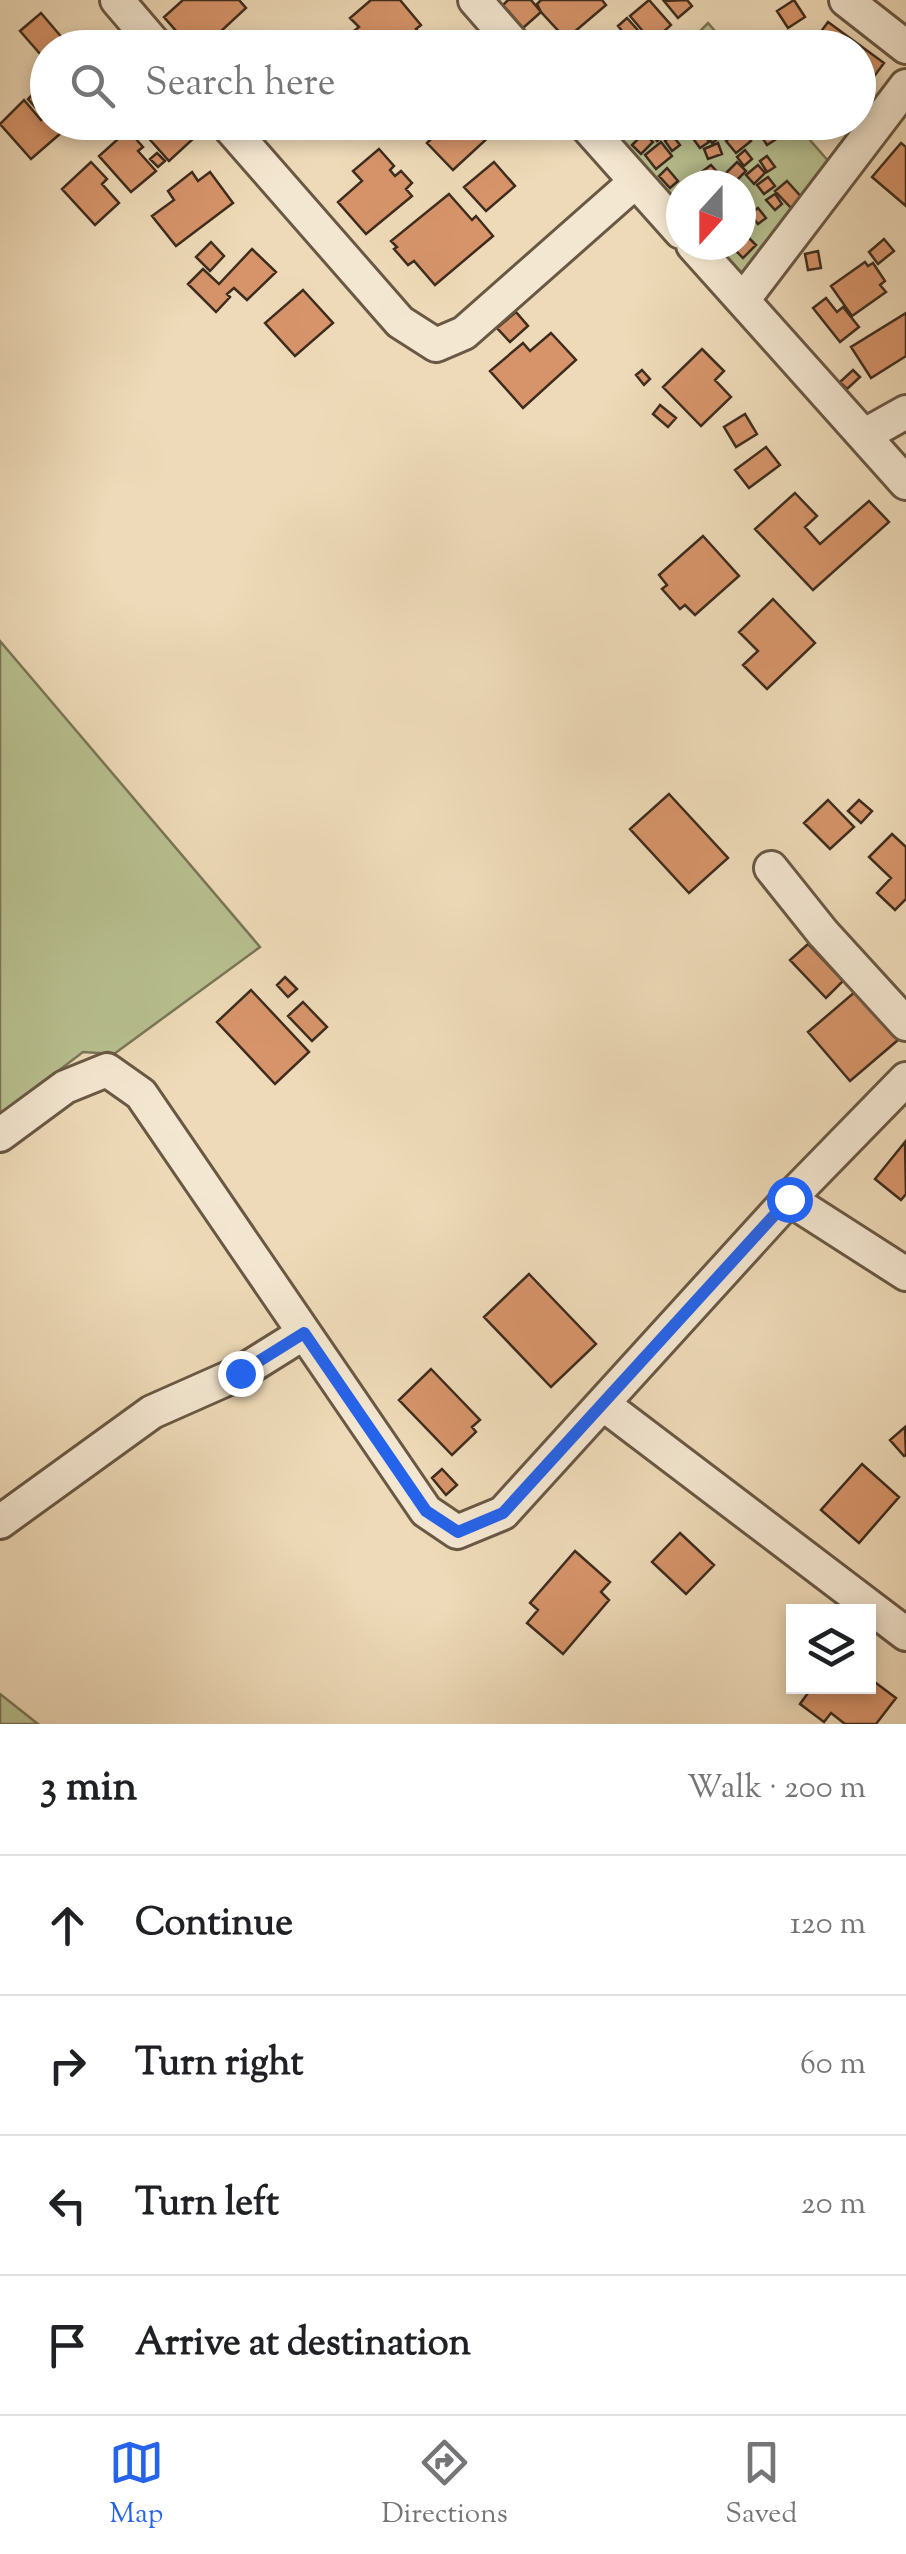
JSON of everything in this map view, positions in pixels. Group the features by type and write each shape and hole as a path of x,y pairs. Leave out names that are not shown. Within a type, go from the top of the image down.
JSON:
{"street":[{"path":"116,0 142,30"},
{"path":"475,0 501,30"},
{"path":"846,0 906,47"},
{"path":"876,125 906,86"},
{"path":"240,140 400,322 436,345 464,333 635,182"},
{"path":"599,140 666,216"},
{"path":"743,300 865,140"},
{"path":"707,260 906,483"},
{"path":"865,435 906,412"},
{"path":"770,868 906,1024"},
{"path":"0,1134 65,1087 108,1070 140,1094 426,1511 458,1532 503,1513 789,1199 906,1079"},
{"path":"789,1199 906,1274"},
{"path":"0,1522 152,1412 240,1373 304,1333"},
{"path":"603,1404 906,1634"}],"green space":[{"path":"606,140 810,140 837,171 746,285 721,260 756,260 756,170 666,170 666,203"},
{"path":"0,641 260,947 114,1054 83,1052 0,1115"},
{"path":"0,1694 38,1724 0,1724"}],"building":[{"path":"183,0 239,0 246,8 222,30 175,30 164,17"},
{"path":"371,0 400,0 421,25 417,30 355,30 359,27 350,18"},
{"path":"508,0 531,0 541,12 523,28 503,5"},
{"path":"541,0 602,0 606,5 577,30 558,30 537,4"},
{"path":"649,0 671,25 665,30 642,30 630,16"},
{"path":"687,0 692,6 678,18 664,1"},
{"path":"794,0 805,17 788,28 777,11"},
{"path":"41,13 56,30 30,30 30,42 20,31"},
{"path":"627,18 638,30 621,30 618,26"},
{"path":"828,22 839,30 822,30"},
{"path":"876,57 884,63 876,74"},
{"path":"24,100 30,107 30,140 53,140 31,159 0,124"},
{"path":"117,140 137,140 143,147 138,151 156,171 131,192 99,156"},
{"path":"150,140 192,140 169,161"},
{"path":"430,140 486,140 453,170 427,143"},
{"path":"637,140 653,142 641,154 632,145"},
{"path":"676,140 680,145 672,151 665,141"},
{"path":"694,140 708,140 709,142 700,148"},
{"path":"750,140 751,141 736,153 726,141"},
{"path":"661,142 672,156 656,169 645,155"},
{"path":"718,143 722,154 708,159 704,149"},
{"path":"901,143 906,147 906,206 872,177"},
{"path":"379,149 394,166 390,170 395,176 401,171 412,183 406,189 412,196 366,234 338,202 362,181 353,171"},
{"path":"745,150 752,159 744,166 737,157"},
{"path":"157,153 165,161 158,167 150,159"},
{"path":"767,156 775,167 767,172 760,161"},
{"path":"91,162 107,179 102,184 119,203 95,225 62,189"},
{"path":"494,162 515,186 486,211 464,187"},
{"path":"737,162 745,170 729,170"},
{"path":"758,165 765,173 756,182 756,170 752,170"},
{"path":"192,172 198,181 210,172 233,203 176,246 152,216 174,200 168,191"},
{"path":"768,177 775,186 764,194 757,185"},
{"path":"787,181 804,200 793,210 775,191"},
{"path":"449,194 493,236 435,285 414,261 408,265 391,241"},
{"path":"775,194 782,204 775,210 766,200"},
{"path":"756,210 766,218 758,224 756,222"},
{"path":"884,239 894,251 878,264 869,252"},
{"path":"211,242 224,256 210,271 196,257"},
{"path":"252,249 276,272 247,300 234,288 216,312 188,284 203,269 219,284"},
{"path":"818,251 821,268 808,270 805,254"},
{"path":"865,262 868,266 873,263 885,281 880,285 886,292 852,316 831,286"},
{"path":"303,290 333,323 295,356 265,323"},
{"path":"826,298 837,312 843,307 859,327 840,342 813,308"},
{"path":"516,312 528,326 510,342 497,328"},
{"path":"906,313 906,356 871,378 851,347"},
{"path":"551,333 576,360 523,408 490,371 523,343 530,351"},
{"path":"702,349 724,371 715,380 731,397 701,426 663,387"},
{"path":"642,370 650,379 644,385 636,375"},
{"path":"853,370 860,377 847,389 840,382"},
{"path":"660,405 676,418 668,427 653,414"},
{"path":"745,414 757,434 736,447 724,427"},
{"path":"766,447 780,465 749,488 735,470"},
{"path":"795,493 817,516 805,527 820,544 869,501 889,522 813,590 755,529"},
{"path":"703,536 739,576 695,615 685,605 680,609 662,589 667,585 659,575"},
{"path":"773,599 815,643 767,689 743,665 758,651 739,632"},
{"path":"669,794 728,858 689,893 630,829"},
{"path":"828,800 854,827 830,849 804,823"},
{"path":"859,800 872,811 861,823 848,811"},
{"path":"892,834 906,847 906,899 895,910 877,893 891,878 869,857"},
{"path":"808,944 843,981 826,998 790,960"},
{"path":"285,977 297,989 288,997 277,985"},
{"path":"251,990 309,1052 275,1084 217,1022"},
{"path":"856,991 898,1040 850,1081 808,1032"},
{"path":"303,1002 327,1027 312,1041 288,1016"},
{"path":"905,1142 906,1194 901,1200 875,1179"},
{"path":"529,1274 596,1344 551,1387 484,1317"},
{"path":"431,1369 480,1420 472,1427 476,1432 452,1455 399,1400"},
{"path":"905,1427 906,1455 904,1456 890,1440"},
{"path":"862,1464 899,1497 859,1543 821,1510"},
{"path":"442,1469 457,1485 446,1495 432,1478"},
{"path":"680,1533 714,1565 686,1594 652,1562"},
{"path":"575,1551 610,1582 601,1592 609,1600 563,1654 527,1623 538,1610 530,1603"},
{"path":"876,1683 896,1698 876,1724 845,1724 831,1713 824,1722 800,1704 807,1694 876,1694"}],"route":[{"path":"240,1373 304,1333 426,1511 458,1532 503,1513 789,1199"}]}
